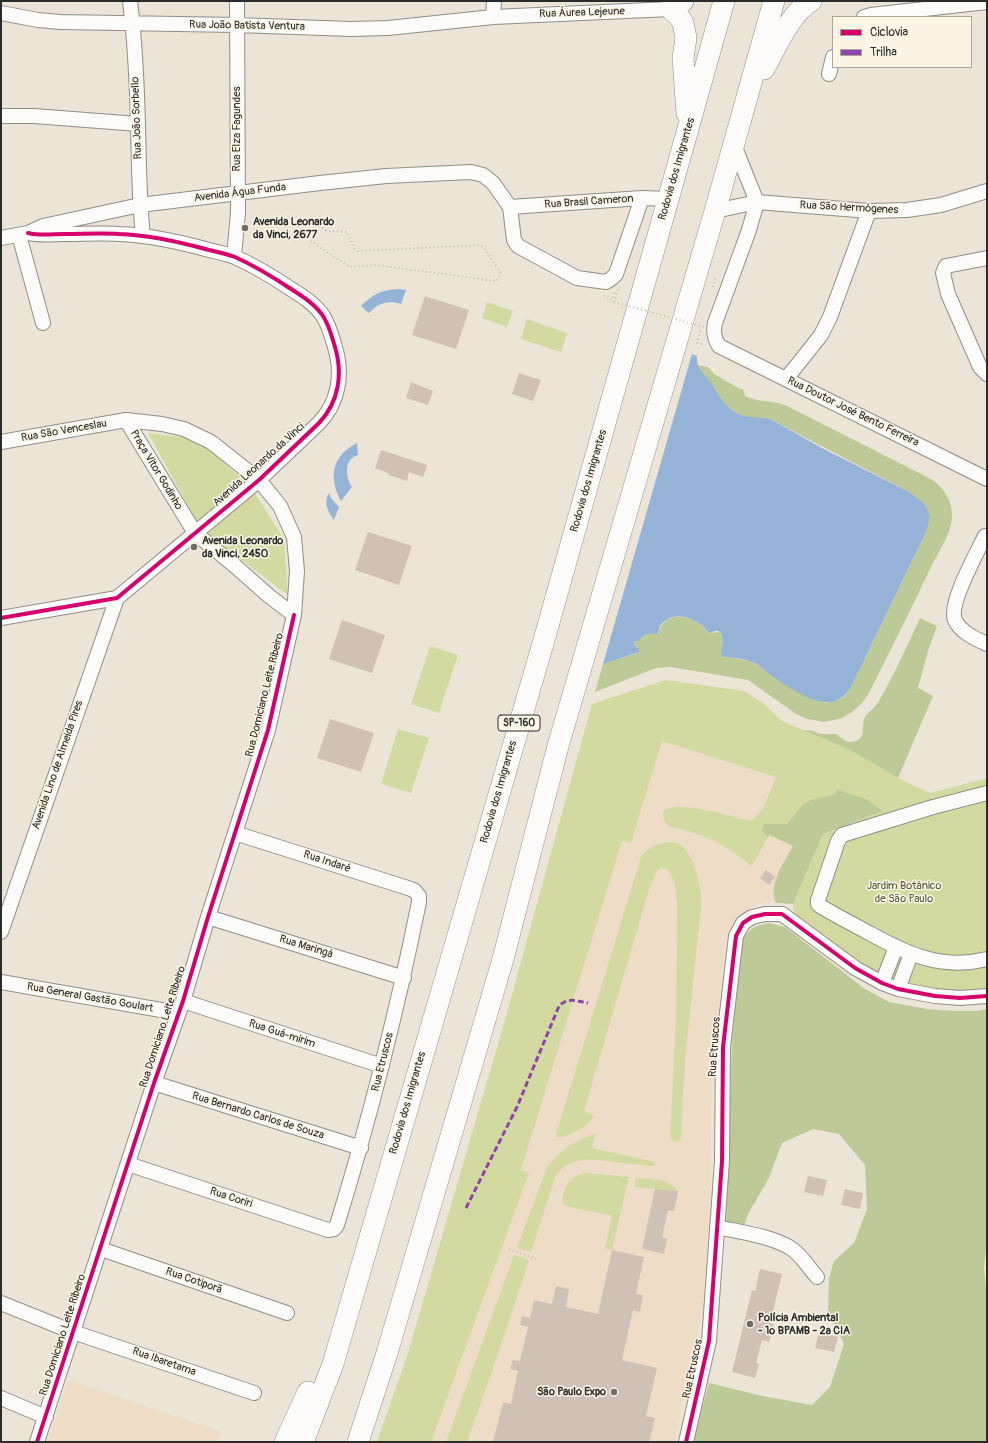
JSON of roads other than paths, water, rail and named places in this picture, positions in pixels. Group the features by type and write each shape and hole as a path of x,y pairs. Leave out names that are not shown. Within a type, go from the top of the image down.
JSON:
{"highway":[{"name":"Rodovia dos Imigrantes","path":"303,1442 332,1364 351,1301 544,640 724,1"},
{"path":"358,1442 387,1352 502,959 558,746 715,211 774,1"},
{"path":"748,96 792,20 799,10 811,1"},
{"path":"677,5 678,16 683,23 686,38 683,58 688,127"},
{"path":"285,1442 351,1301"}],"street":[{"name":"Rua João Sorbello","path":"130,1 133,24 140,205 143,236"},
{"name":"Rua Elza Fagundes","path":"234,256 238,212 237,1"},
{"path":"494,1 494,16"},
{"path":"868,16 987,2"},
{"name":"Rua Áurea Lejeune","path":"494,16 677,5"},
{"name":"Rua João Batista Ventura","path":"1,13 38,20 60,22 237,25 351,29 380,28 494,16"},
{"path":"829,74 832,61"},
{"path":"1,116 34,116 138,124"},
{"path":"734,145 757,202"},
{"name":"Avenida Água Funda","path":"1,238 24,234 43,226 140,205 386,176 471,172 483,175 493,183 510,207"},
{"name":"Rua São Hermógenes","path":"715,211 757,202 870,211 907,210 941,206 987,191"},
{"path":"510,207 514,240 518,246 577,278 602,282 608,281 616,274 642,198"},
{"name":"Rua Brasil Cameron","path":"510,207 642,198 668,199"},
{"name":"Rua Doutor José Bento Ferreira","path":"757,202 749,230 715,323 712,346 786,380 987,479"},
{"path":"786,380 821,335 830,317 870,211"},
{"path":"24,234 43,323"},
{"name":"Avenida Leonardo da Vinci","path":"24,234 107,234 143,236 186,244 234,256 253,265 308,301 322,316 332,334 340,361 340,375 337,392 325,416 259,480 117,598"},
{"path":"987,258 946,266 943,273 948,294 980,367 987,374"},
{"name":"Praça Vitor Godinho","path":"126,420 162,424 184,429 211,442 259,480 280,506 294,537 297,571 294,615"},
{"name":"Praça Vitor Godinho","path":"126,420 195,533 269,596 294,615"},
{"name":"Rua São Venceslau","path":"1,442 126,420"},
{"path":"985,536 956,599 954,620 959,627 968,634 987,644"},
{"path":"1,618 117,598"},
{"name":"Avenida Lino de Almeida Pires","path":"1,932 6,898 117,598"},
{"name":"Rua Domiciano Leite Ribeiro","path":"37,1442 180,1007 268,730 294,615"},
{"path":"987,794 953,801 913,812 842,835 839,839 819,895 818,904 896,948 911,954 942,962 960,963 987,959"},
{"name":"Rua Indaré","path":"235,833 404,887 418,893"},
{"name":"Rua Etruscos","path":"334,1229 338,1225 361,1148 404,978 419,902 418,893"},
{"name":"Rua Etruscos","path":"686,1442 709,1341 722,1161 723,1046 736,936 743,923 752,917 765,914 782,914 855,968 882,983 898,989 935,996 960,998 987,996"},
{"name":"Rua Maringá","path":"208,917 404,978"},
{"path":"882,983 896,948"},
{"path":"898,989 911,954"},
{"name":"Rua General Gastão Goulart","path":"1,982 180,1007"},
{"name":"Rua Guá-mirim","path":"180,1007 382,1066"},
{"name":"Rua Bernardo Carlos de Souza","path":"154,1083 361,1148"},
{"name":"Rua Coriri","path":"128,1164 328,1230 334,1229"},
{"path":"717,1227 778,1242 792,1249 802,1258 817,1277"},
{"name":"Rua Cotiporã","path":"101,1249 287,1313"},
{"name":"Rua Ibaretama","path":"1,1303 73,1332 254,1393"},
{"path":"1,1398 46,1417"}],"water":[{"path":"387,290 406,290 401,304 392,302 384,303 369,313 361,306 378,293"},
{"path":"692,354 697,356 700,369 729,408 743,416 772,420 822,448 909,492 926,507 929,517 927,530 851,687 845,695 838,700 824,702 808,698 774,678 761,667 752,662 721,656 722,635 720,632 717,631 709,633 699,623 686,617 672,617 660,626 658,634 645,635 640,641 635,641 634,645 639,649 639,652 603,664"},
{"path":"357,443 358,455 350,460 347,468 348,478 352,487 341,501 334,484 335,468 342,454"},
{"path":"329,493 331,498 339,507 334,520 326,503"}],"place":[{"name":"Avenida Leonardo da Vinci, 2677","path":"245,228"},
{"name":"Avenida Leonardo da Vinci, 2450","path":"194,547"},
{"name":"Polícia Ambiental - 1º BPAMB - 2ª CIA","path":"750,1324"},
{"name":"São Paulo Expo","path":"614,1392"}],"park label":[{"name":"Jardim Botânico de São Paulo","path":"904,892"}]}
